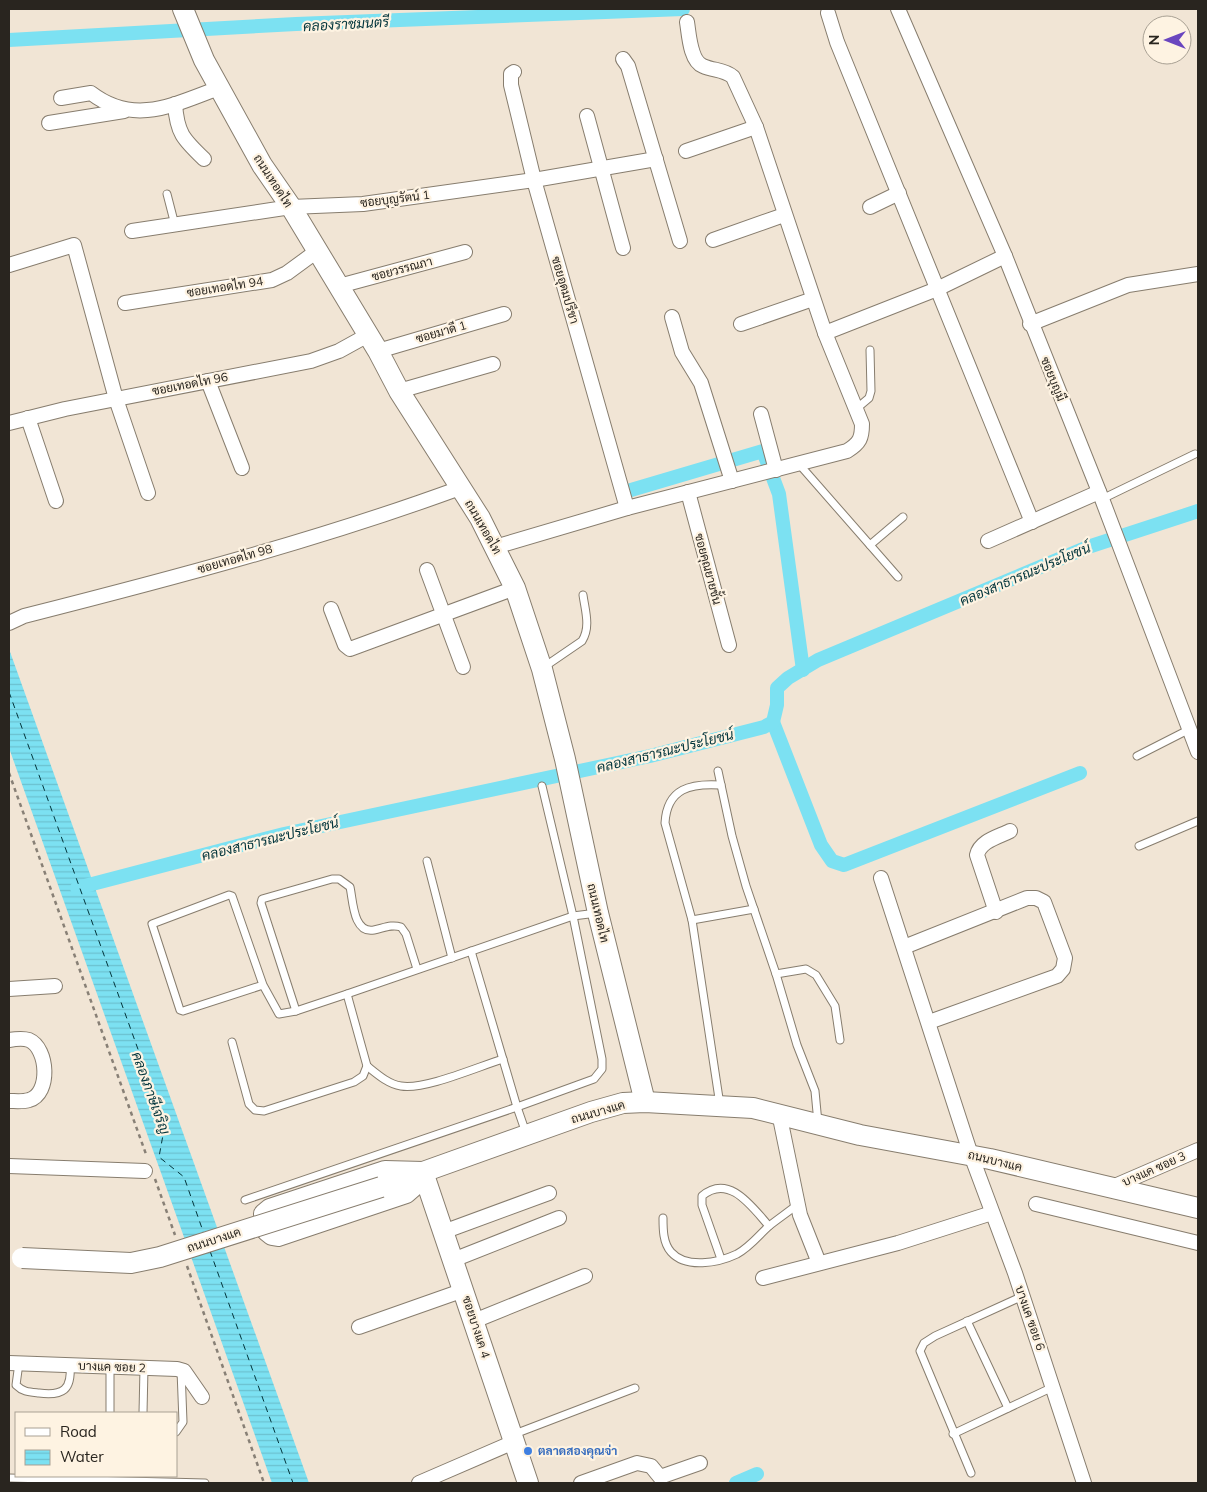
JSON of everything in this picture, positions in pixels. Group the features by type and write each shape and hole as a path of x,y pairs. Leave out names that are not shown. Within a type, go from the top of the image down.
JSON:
{"main road":[{"name":"ถนนเทอดไท","path":"184,11 194,39 262,165 291,207 373,343 399,391 480,518 516,588 542,669 565,759 598,913 645,1102"},
{"name":"ถนนบางแค","path":"15,1258 131,1263 160,1257 380,1187 526,1134 623,1103 645,1102 720,1105 779,1113 860,1135 971,1155 1198,1208"},
{"path":"385,1171 423,1172 414,1186 406,1193 278,1236 272,1235 267,1231 264,1214 270,1209 385,1171"},
{"name":"ซอยบางแค 4","path":"423,1172 528,1483"}],"street":[{"name":"ซอยบุญมี","path":"898,9 1004,256 1101,496 1198,752"},
{"path":"828,13 837,42 1032,522"},
{"path":"495,547 626,508 847,451 856,446 862,438 862,424 825,333 756,127 733,77 726,71 698,63 693,53 687,22"},
{"path":"623,59 628,66 680,240"},
{"name":"ซอยอุดมปรีชา","path":"514,72 511,74 511,85 534,180 626,508"},
{"path":"61,98 91,92 116,108 141,112 175,104 219,88"},
{"path":"175,104 176,122 184,140 204,159"},
{"path":"48,123 127,111"},
{"path":"587,116 623,248"},
{"path":"686,151 756,127"},
{"name":"ซอยบุญรัตน์ 1","path":"132,231 291,207 363,204 534,180 656,159"},
{"path":"870,207 899,193"},
{"path":"713,240 784,215"},
{"path":"9,265 74,245 116,399 148,493"},
{"name":"ซอยเทอดไท 94","path":"125,304 272,280 287,273 318,251"},
{"name":"ซอยวรรณภา","path":"339,286 465,252"},
{"path":"825,333 937,289 1004,256"},
{"path":"1030,324 1128,285 1198,274"},
{"path":"741,324 814,299"},
{"name":"ซอยมาดี 1","path":"373,343 504,314"},
{"path":"672,317 682,352 701,384 732,481"},
{"name":"ซอยเทอดไท 96","path":"9,423 116,399 311,361 339,351 373,343"},
{"path":"399,391 493,364"},
{"path":"208,381 242,468"},
{"path":"761,414 776,470"},
{"path":"28,418 56,501"},
{"name":"ซอยเทอดไท 98","path":"9,623 24,616 128,590 373,519 460,488"},
{"name":"ซอยคุณยายชั้น","path":"688,492 729,645"},
{"path":"988,541 1101,496"},
{"path":"427,570 463,667"},
{"path":"331,609 345,645 350,649 516,588"},
{"path":"996,912 977,855 978,848 1010,831"},
{"name":"บางแค ซอย 6","path":"881,878 971,1155 1022,1296 1084,1483"},
{"path":"904,948 1027,898 1036,898 1044,902 1065,958 1063,969 1057,976 929,1022"},
{"path":"9,989 55,986"},
{"path":"9,1040 24,1039 34,1043 41,1054 44,1070 43,1084 36,1096 28,1100 9,1101"},
{"path":"779,1113 797,1205 819,1264"},
{"name":"บางแค ซอย 3","path":"1110,1188 1198,1150"},
{"path":"9,1166 149,1169"},
{"path":"443,1232 549,1193"},
{"path":"1036,1204 1198,1243"},
{"path":"763,1278 898,1243 992,1213"},
{"path":"453,1260 559,1218"},
{"path":"474,1321 585,1276"},
{"path":"359,1327 464,1290"},
{"name":"บางแค ซอย 2","path":"14,1363 181,1370"},
{"path":"181,1370 202,1397"},
{"path":"419,1483 513,1439"},
{"path":"582,1483 637,1463 651,1466 660,1477 700,1463"}],"lane":[{"path":"167,194 175,225"},
{"path":"856,409 869,398 871,391 870,350"},
{"path":"1101,496 1195,454"},
{"path":"799,464 898,578"},
{"path":"870,545 903,517"},
{"path":"542,669 582,641 585,636 587,628 583,595"},
{"path":"1137,756 1190,729"},
{"path":"718,771 732,836 754,909 797,1045 815,1091 818,1124"},
{"path":"720,1105 692,920 665,823 666,808 672,798 697,784 721,785"},
{"path":"245,1200 594,1079 602,1070 602,1059 573,916 542,786"},
{"path":"1138,846 1198,821"},
{"path":"426,861 452,958"},
{"path":"296,1011 262,899 332,878 339,879 350,887 358,923 363,929 371,931 393,925 401,926 406,934 417,969"},
{"path":"263,985 183,1011 180,1010 152,924 229,895 232,896 263,985 278,1013 296,1011 573,916 598,913"},
{"path":"692,920 754,909"},
{"path":"471,951 526,1134"},
{"path":"776,974 806,970 816,975 835,1006 840,1040"},
{"path":"347,994 367,1066 388,1082 400,1086 417,1086 503,1059"},
{"path":"232,1042 249,1104 255,1110 264,1111 354,1082 362,1076 367,1066"},
{"path":"721,1259 702,1205 702,1196 710,1190 725,1188 742,1196 769,1226"},
{"path":"663,1218 663,1234 670,1251 686,1263 721,1259 736,1254 753,1243 769,1226 797,1205"},
{"path":"971,1473 953,1434 920,1351 924,1343 935,1336 1022,1296"},
{"path":"967,1321 1008,1408"},
{"path":"14,1363 16,1385 22,1391 47,1394 59,1393 67,1387 71,1379 70,1365"},
{"path":"110,1366 110,1412"},
{"path":"143,1412 144,1368"},
{"path":"178,1430 182,1422 181,1370"},
{"path":"953,1434 1053,1387"},
{"path":"513,1439 635,1388"},
{"path":"9,1478 110,1478 205,1483"}],"path":[{"path":"9,773 149,1169 178,1243"},
{"path":"184,1260 264,1483"}],"water":[{"name":"คลองภาษีเจริญ","path":"9,649 309,1483 272,1483 9,748"}],"waterway":[{"name":"คลองราชมนตรี","path":"9,40 296,24 683,9"},
{"path":"631,490 763,451 779,494 803,670"},
{"name":"คลองสาธารณะประโยชน์","path":"77,888 284,834 650,756 764,727 773,722 777,705 777,688 788,678 818,660 1088,547 1198,511"},
{"path":"773,722 821,845 832,861 844,865 1080,773"},
{"path":"736,1483 757,1474"}],"ferry route":[{"path":"9,692 165,1124 159,1157 184,1177 204,1234"},
{"path":"210,1251 293,1483"}],"place":[{"name":"ตลาดสองคุณจ่า","path":"528,1451"}]}
